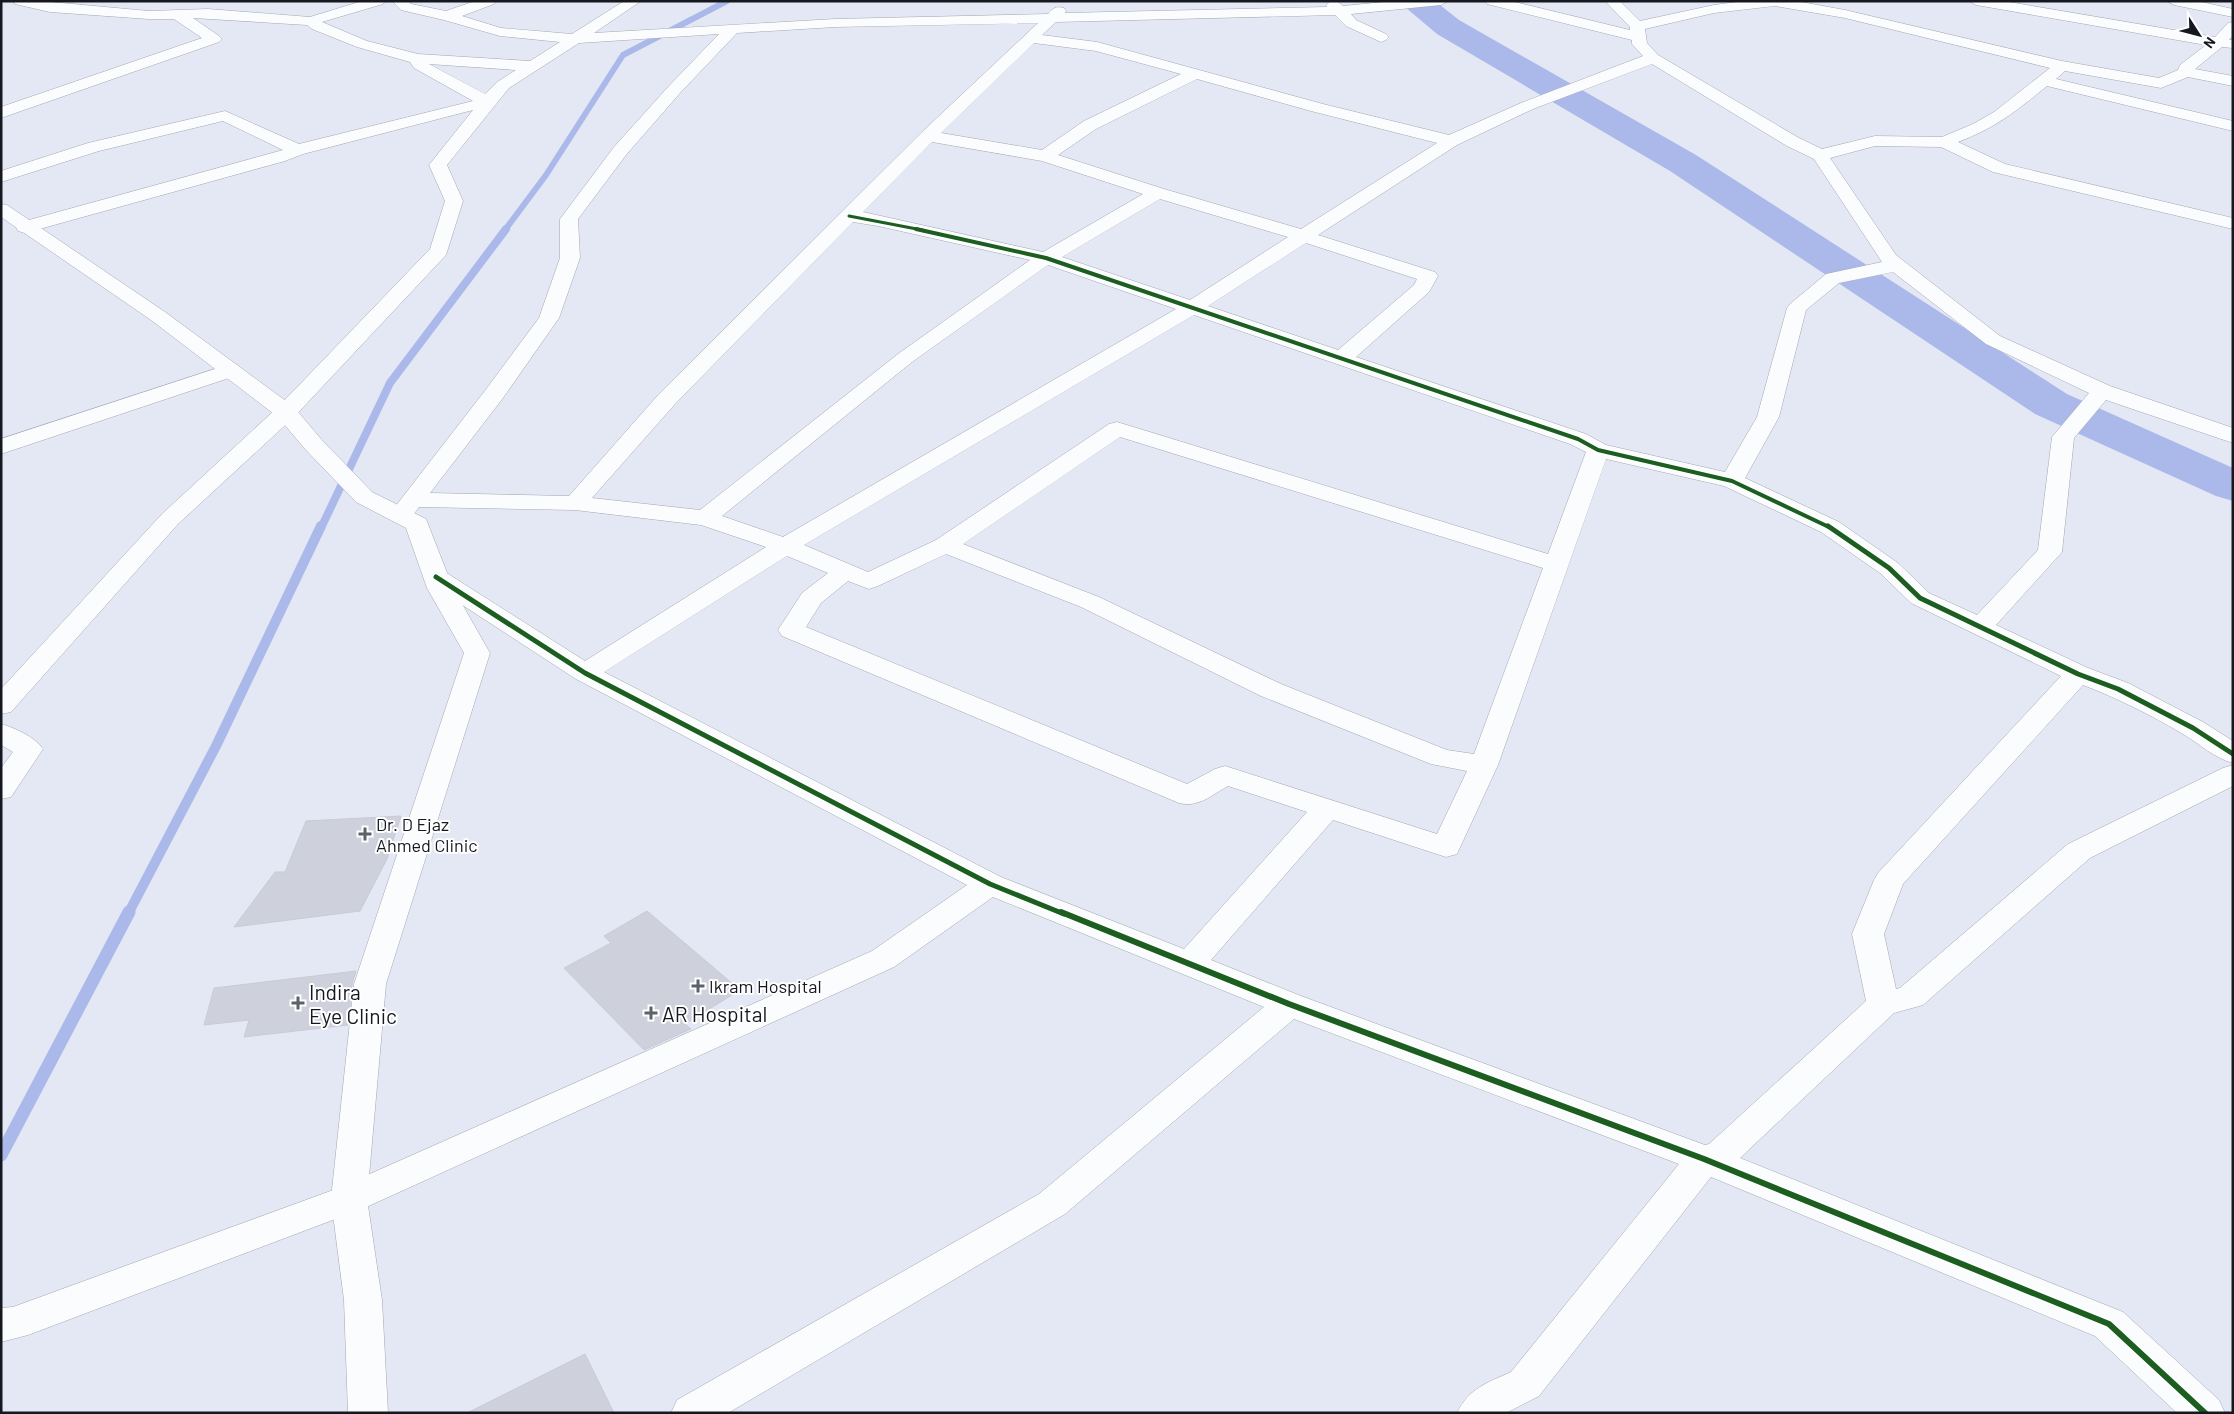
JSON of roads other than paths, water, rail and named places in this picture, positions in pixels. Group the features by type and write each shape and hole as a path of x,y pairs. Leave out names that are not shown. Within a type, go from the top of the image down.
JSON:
{"street":[{"path":"20,1 50,8 149,15 208,13 312,21 378,1"},
{"path":"176,14 215,1"},
{"path":"399,1 406,7 447,16 500,32 575,39 899,21 1129,17 1441,1"},
{"path":"447,16 489,1"},
{"path":"1,706 170,519 286,412 440,251 454,201 438,165 503,85 634,1"},
{"path":"575,503 667,400 928,136 1069,1"},
{"path":"1492,1 1638,32 1714,9 1775,2 1845,14 2062,66 2161,83 2186,72 2233,81"},
{"path":"1612,1 1638,32 1640,44 1653,58 1793,142 1820,155 1889,259 1993,340 2102,391 2233,436"},
{"path":"1976,1 2008,4 2226,43"},
{"path":"2174,1 2233,13"},
{"path":"1991,18 2008,4"},
{"path":"1334,6 1351,23 1381,37"},
{"path":"899,21 911,8"},
{"path":"1,113 214,39 176,14"},
{"path":"312,21 317,26 362,44 416,59 533,66"},
{"path":"2186,72 2186,68 2226,43 2233,26"},
{"path":"406,508 495,393 549,318 570,258 568,219 620,151 674,90 733,29"},
{"path":"1963,42 1977,30"},
{"path":"1029,38 1097,47 1317,108 1451,141"},
{"path":"585,673 785,546 1193,307 1451,141 1527,106 1653,58"},
{"path":"416,59 419,65 488,102"},
{"path":"1820,155 1875,141 1944,142 1993,120 2062,66"},
{"path":"1045,156 1090,125 1196,73"},
{"path":"2044,81 2233,126"},
{"path":"25,227 279,157 297,150 488,102"},
{"path":"1,177 94,148 225,116 297,150"},
{"path":"928,136 1045,156 1428,276 1422,288 1342,358"},
{"path":"1944,142 1999,168 2233,224"},
{"path":"704,518 905,358 1046,258 1158,192"},
{"path":"1,210 158,316 286,412 313,444 364,497 406,508 575,503 704,518 785,546 869,581 945,545 1117,428 1556,564"},
{"path":"849,216 878,220 1046,258 1578,440 1598,450 1732,482 1830,527 1888,568 1920,598 2078,674 2118,689 2193,728 2233,754"},
{"path":"1732,482 1768,417 1797,308 1833,278 1897,265"},
{"path":"1,446 230,370"},
{"path":"1980,627 2050,552 2064,438 2102,391"},
{"path":"846,571 811,598 791,630 1188,796 1225,775 1446,847 1484,766 1598,450"},
{"path":"368,1413 363,1300 349,1199 370,984 477,653 440,588 416,524 406,508"},
{"path":"945,545 1090,602 1271,690 1441,758 1484,766"},
{"path":"436,577 585,673 990,884 1289,1004 1704,1159 2109,1324 2205,1413"},
{"path":"1883,1004 1868,934 1889,880 2078,674"},
{"path":"1,733 29,749 1,790"},
{"path":"1477,1413 1488,1402 1525,1384 1704,1159 1720,1155 1883,1004 1911,997 2079,851 2233,774"},
{"path":"1189,964 1326,808"},
{"path":"1,1325 14,1323 349,1199 884,959 990,884"},
{"path":"691,1413 1052,1204 1289,1004"}],"waterway":[{"path":"505,230 546,175 623,55 727,1"},
{"path":"1416,1 1448,27 1683,163 2051,404 2233,486"},
{"path":"321,528 390,383 506,229"},
{"path":"128,914 216,746 321,526"},
{"path":"1,1155 129,912"}],"place":[{"name":"Dr. D Ejaz Ahmed Clinic","path":"365,834"},
{"name":"Ikram Hospital","path":"698,986"},
{"name":"Indira Eye Clinic","path":"298,1003"},
{"name":"AR Hospital","path":"651,1013"}]}
